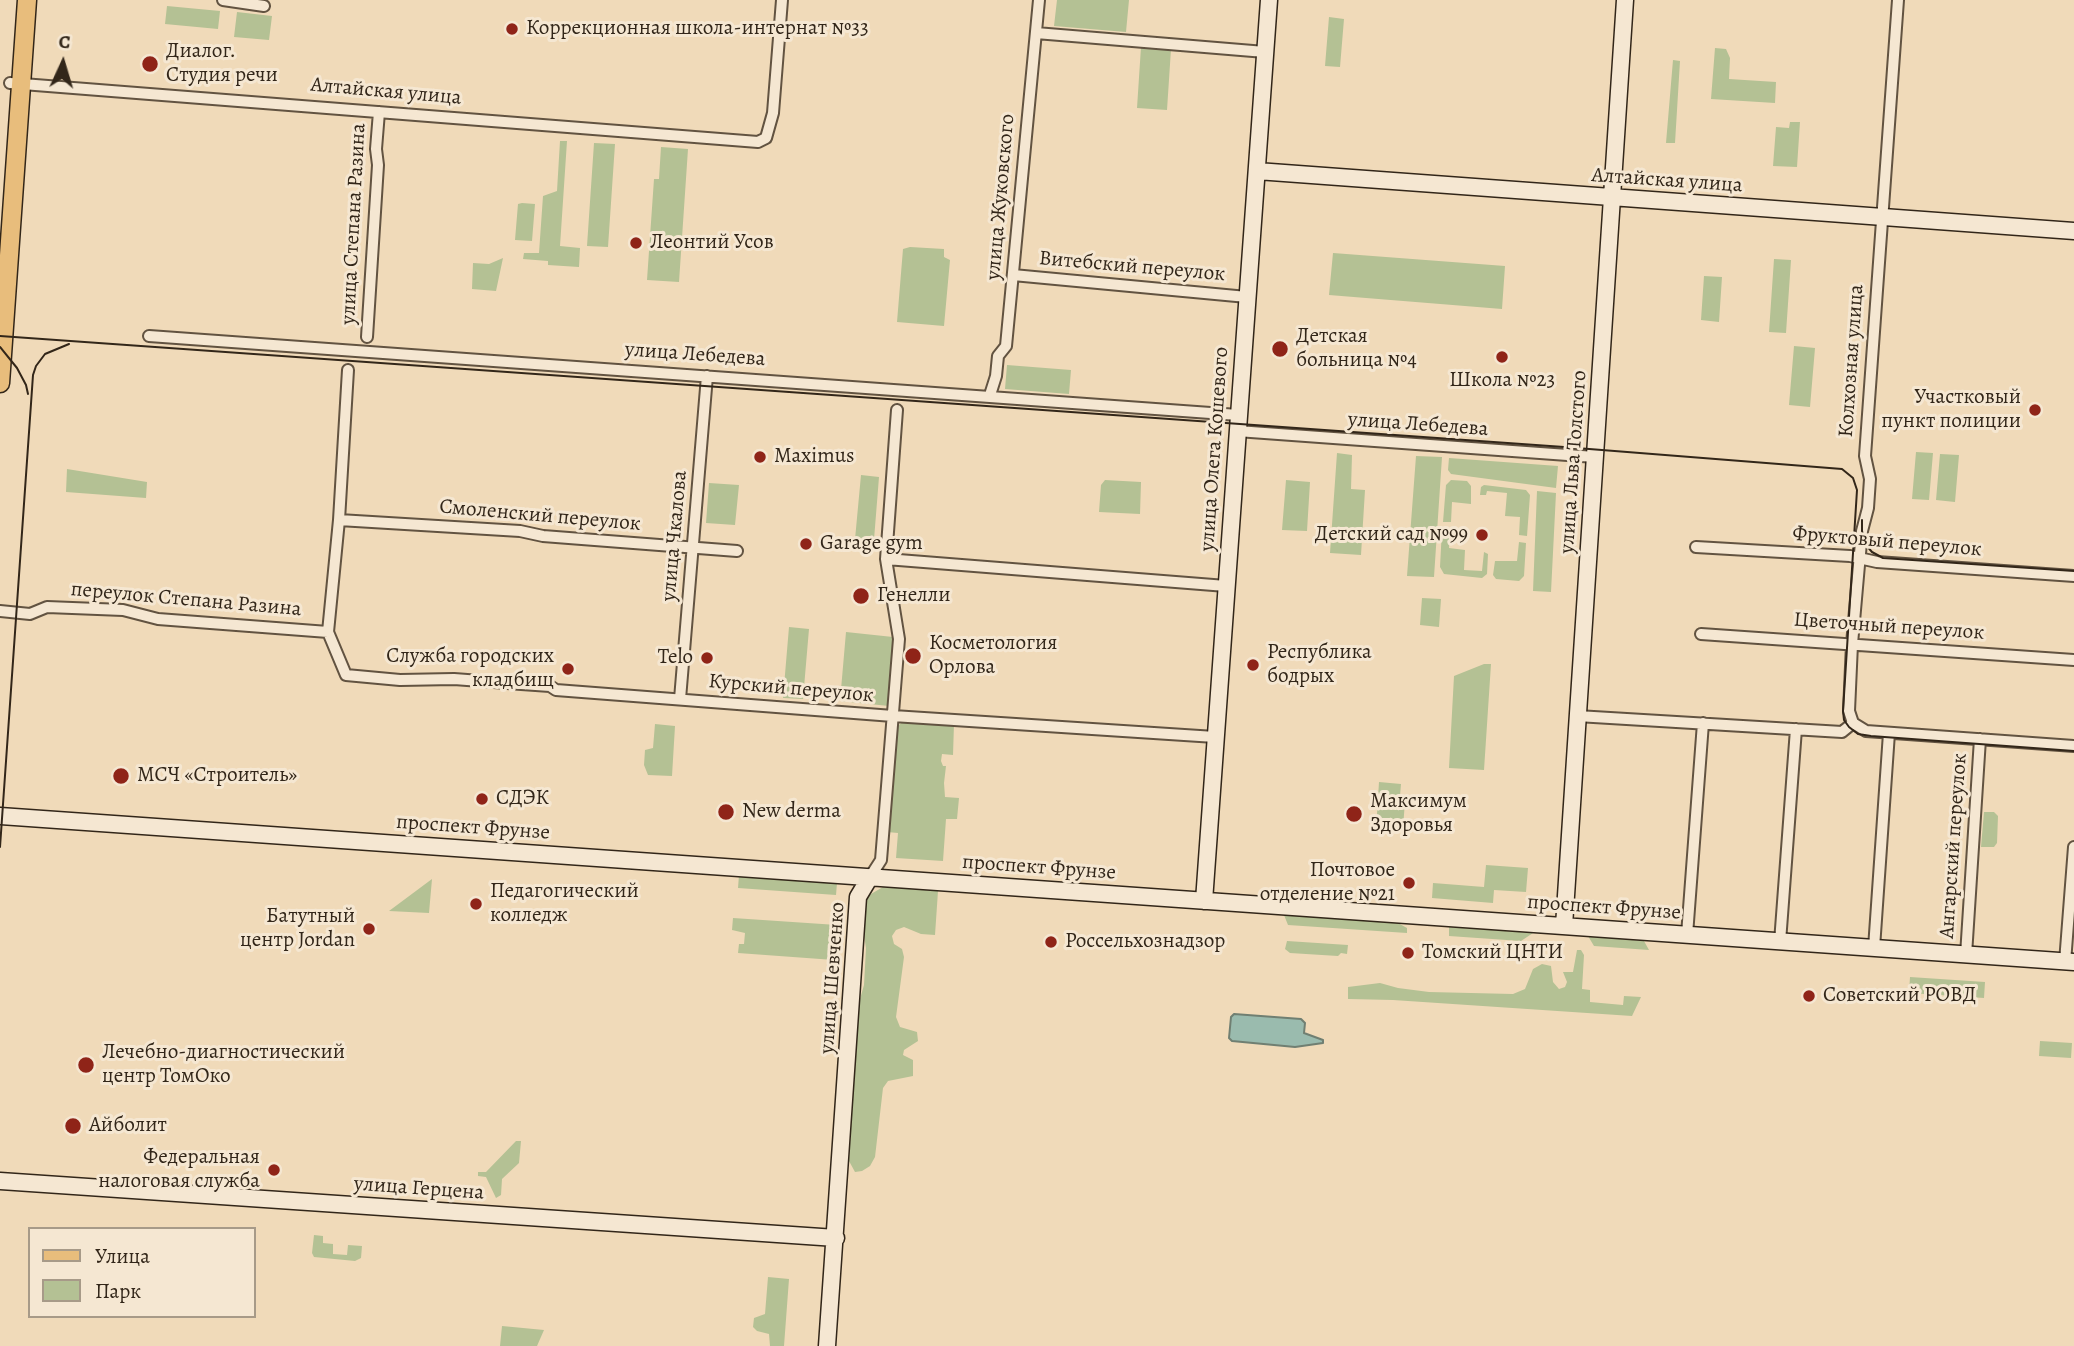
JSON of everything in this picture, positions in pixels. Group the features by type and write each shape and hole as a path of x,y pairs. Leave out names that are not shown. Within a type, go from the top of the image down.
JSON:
{"main road":[{"path":"0,383 15,84 15,0"},
{"path":"0,255 15,84 27,0"}],"street":[{"path":"223,0 264,6"},
{"name":"Алтайская улица","path":"15,84 758,142 766,138 773,113 782,0"},
{"name":"улица Жуковского","path":"990,395 998,356 1006,346 1039,0"},
{"name":"улица Олега Кошевого","path":"1204,901 1269,0"},
{"name":"улица Льва Толстого","path":"1563,926 1625,0"},
{"name":"Колхозная улица","path":"1853,723 1849,711 1852,644 1862,531 1868,508 1870,479 1865,456 1898,0"},
{"path":"1036,33 1265,52"},
{"name":"улица Степана Разина","path":"367,337 379,112"},
{"name":"Алтайская улица","path":"1257,171 2074,231"},
{"name":"Витебский переулок","path":"1013,275 1247,297"},
{"name":"улица Лебедева","path":"149,337 990,395 1238,423 1595,457"},
{"path":"328,632 339,520 348,370"},
{"name":"улица Чкалова","path":"680,699 707,376"},
{"name":"улица Шевченко","path":"827,1346 858,897 881,860 899,639 886,559 897,410"},
{"name":"Смоленский переулок","path":"339,520 520,531 543,536 737,551"},
{"name":"Фруктовый переулок","path":"1696,547 2074,576"},
{"path":"886,559 1226,586"},
{"name":"переулок Степана Разина","path":"0,611 30,614 47,607 123,610 159,619 328,632"},
{"name":"Курский переулок","path":"328,632 346,675 364,678 454,679 544,686 556,690 892,716 1215,737"},
{"name":"Цветочный переулок","path":"1701,634 2074,660"},
{"path":"1577,716 1842,732 1853,723 1866,731 2074,746"},
{"path":"1687,935 1703,723"},
{"path":"1780,942 1797,729"},
{"path":"1874,948 1889,733"},
{"name":"Ангарский переулок","path":"1966,955 1980,739"},
{"name":"проспект Фрунзе","path":"0,816 2070,962"},
{"path":"2070,962 2074,847"},
{"name":"улица Герцена","path":"0,1181 836,1238"}],"green space":[{"path":"1057,0 1129,0 1126,32 1054,26"},
{"path":"167,6 220,11 218,29 165,24"},
{"path":"237,12 272,16 269,40 234,37"},
{"path":"1329,17 1344,19 1340,67 1325,66"},
{"path":"1141,47 1171,49 1167,110 1137,108"},
{"path":"1715,48 1726,49 1730,58 1729,79 1776,82 1775,103 1711,99"},
{"path":"1673,60 1680,61 1675,143 1666,143"},
{"path":"1790,122 1800,122 1797,167 1773,166 1776,127 1789,128"},
{"path":"560,141 567,141 560,246 580,248 579,267 548,265 548,261 523,259 524,253 539,253 543,196 557,191"},
{"path":"594,143 615,144 608,247 587,246"},
{"path":"661,147 688,149 679,282 647,280 654,179 659,179"},
{"path":"518,204 535,204 532,241 515,240"},
{"path":"903,249 944,249 944,257 950,260 944,326 897,322"},
{"path":"1333,253 1505,266 1502,309 1329,295"},
{"path":"503,258 496,291 472,289 473,263 489,264"},
{"path":"1774,259 1791,260 1786,333 1769,332"},
{"path":"1704,276 1722,277 1719,322 1701,320"},
{"path":"1794,346 1815,348 1810,407 1789,405"},
{"path":"1007,365 1071,370 1069,394 1005,389"},
{"path":"1916,452 1933,453 1929,500 1912,499"},
{"path":"1337,453 1352,455 1351,489 1365,490 1361,555 1330,553"},
{"path":"1940,454 1959,455 1955,502 1936,500"},
{"path":"1416,456 1442,457 1434,577 1407,576"},
{"path":"1449,458 1558,466 1556,488 1451,474 1448,470"},
{"path":"67,469 147,482 146,498 66,492"},
{"path":"861,475 879,477 873,552 854,550"},
{"path":"1105,480 1141,482 1140,514 1099,512 1101,485"},
{"path":"1286,480 1310,482 1307,531 1282,530"},
{"path":"1451,480 1467,481 1471,486 1471,504 1452,502 1451,522 1443,522 1446,485"},
{"path":"709,483 739,485 735,525 706,523"},
{"path":"1484,485 1526,490 1530,495 1527,536 1519,535 1520,517 1505,516 1507,493 1487,491 1486,495 1480,495"},
{"path":"1537,491 1556,493 1551,592 1533,591"},
{"path":"1442,529 1450,529 1449,548 1465,550 1464,570 1482,571 1484,552 1488,554 1487,574 1482,578 1444,574 1440,567"},
{"path":"1519,542 1526,543 1524,576 1519,581 1496,579 1493,575 1495,561 1517,561"},
{"path":"1422,598 1441,599 1439,627 1420,625"},
{"path":"789,627 809,629 803,699 783,698"},
{"path":"846,632 893,637 895,641 889,706 840,701"},
{"path":"1484,664 1491,664 1484,770 1449,768 1454,676"},
{"path":"903,721 954,724 953,755 942,754 941,761 943,766 946,766 945,797 959,798 957,819 946,819 943,861 896,858 898,833 887,832 896,728"},
{"path":"655,724 675,726 672,776 648,775 644,765 645,750 653,748"},
{"path":"1379,782 1401,784 1400,796 1410,797 1410,800 1405,801 1403,828 1399,832 1376,830"},
{"path":"1984,812 1994,812 1998,816 1997,843 1994,847 1981,847"},
{"path":"1486,865 1528,868 1526,892 1494,890 1493,903 1432,898 1433,883 1484,887"},
{"path":"739,875 837,883 836,895 738,888"},
{"path":"432,879 429,913 389,911"},
{"path":"883,887 938,891 935,935 921,934 904,927 896,930 892,936 894,944 902,949 904,957 896,1017 900,1027 917,1032 918,1041 904,1050 903,1055 913,1060 913,1076 888,1081 883,1088 875,1157 870,1166 855,1172 849,1161 858,1006 864,985 865,901"},
{"path":"1284,915 1398,923 1407,928 1407,933 1288,925"},
{"path":"733,918 837,925 834,960 738,953 739,944 744,944 745,933 732,930"},
{"path":"1449,927 1533,933 1521,941 1449,936"},
{"path":"1588,936 1644,941 1649,950 1594,946"},
{"path":"1287,941 1348,945 1347,954 1341,953 1338,956 1290,953 1285,949"},
{"path":"1577,950 1581,950 1584,955 1582,989 1590,990 1590,1002 1623,1005 1624,996 1641,997 1632,1016 1348,999 1348,987 1380,983 1429,992 1513,994 1525,989 1533,969 1542,964 1551,966 1553,982 1559,989 1565,987 1567,982 1563,972 1573,972"},
{"path":"1910,977 1985,982 1984,998 1909,993"},
{"path":"2040,1041 2072,1043 2071,1058 2039,1056"},
{"path":"516,1141 521,1141 519,1163 502,1179 501,1195 496,1198 486,1177 478,1176 478,1172 486,1172"},
{"path":"314,1235 323,1236 323,1243 333,1244 333,1254 347,1255 348,1245 362,1246 361,1258 355,1261 314,1257"},
{"path":"768,1277 789,1279 784,1346 770,1346 769,1334 753,1327 754,1318 765,1314"},
{"path":"502,1326 544,1330 537,1346 500,1346"}],"shaded area":[{"path":"1234,1014 1301,1019 1305,1023 1304,1033 1323,1040 1323,1043 1295,1047 1232,1041 1229,1038 1231,1017"}],"tram line":[{"path":"0,336 1842,469 1853,478 1857,490 1843,711 1844,720 1849,727 1858,734 1871,736 2074,751"},
{"path":"0,847 33,375 45,354 69,344"},
{"path":"0,347 17,368 28,394"},
{"path":"1862,520 1866,545 1883,558 2074,571"}],"place":[{"name":"Коррекционная школа-интернат №33","path":"512,29"},
{"name":"Диалог. Студия речи","path":"150,64"},
{"name":"Леонтий Усов","path":"636,243"},
{"name":"Детская больница №4","path":"1280,349"},
{"name":"Школа №23","path":"1502,357"},
{"name":"Участковый пункт полиции","path":"2035,410"},
{"name":"Maximus","path":"760,457"},
{"name":"Детский сад №99","path":"1482,535"},
{"name":"Garage gym","path":"806,544"},
{"name":"Генелли","path":"861,596"},
{"name":"Косметология Орлова","path":"913,656"},
{"name":"Telo","path":"707,658"},
{"name":"Республика бодрых","path":"1253,665"},
{"name":"Служба городских кладбищ","path":"568,669"},
{"name":"МСЧ «Строитель»","path":"121,776"},
{"name":"СДЭК","path":"482,799"},
{"name":"New derma","path":"726,812"},
{"name":"Максимум Здоровья","path":"1354,814"},
{"name":"Почтовое отделение №21","path":"1409,883"},
{"name":"Педагогический колледж","path":"476,904"},
{"name":"Батутный центр Jordan","path":"369,929"},
{"name":"Россельхознадзор","path":"1051,942"},
{"name":"Томский ЦНТИ","path":"1408,953"},
{"name":"Советский РОВД","path":"1809,996"},
{"name":"Лечебно-диагностический центр ТомОко","path":"86,1065"},
{"name":"Айболит","path":"73,1126"},
{"name":"Федеральная налоговая служба","path":"274,1170"}]}
